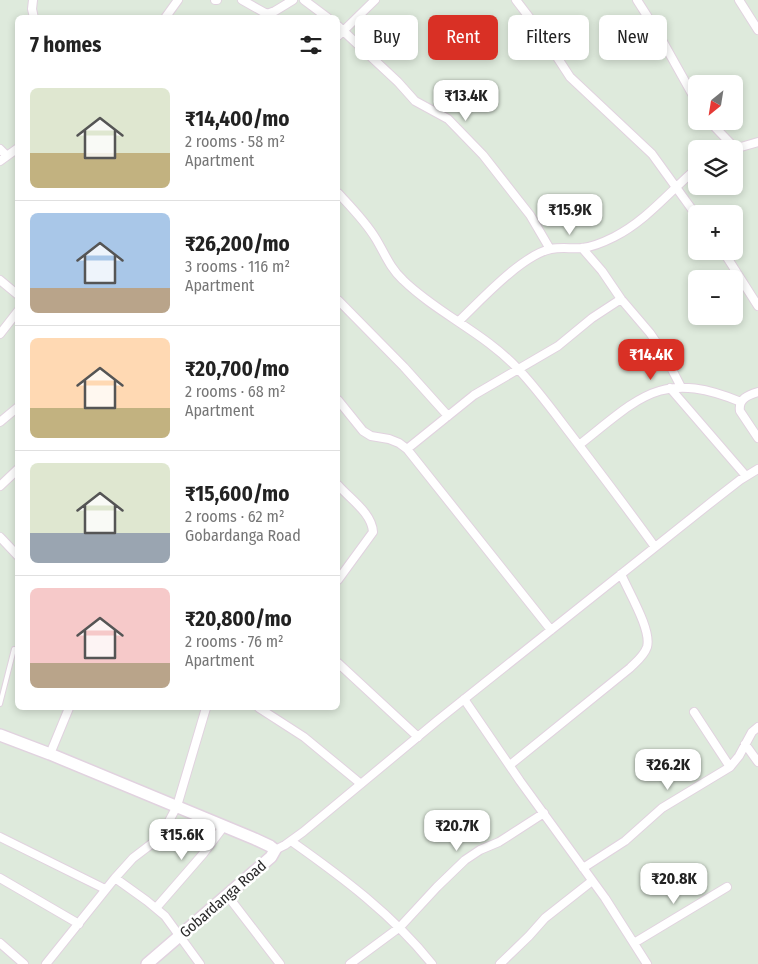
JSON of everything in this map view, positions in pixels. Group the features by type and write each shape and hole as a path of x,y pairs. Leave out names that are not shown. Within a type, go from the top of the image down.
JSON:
{"main road":[{"name":"Gobardanga Road","path":"0,735 224,826 275,850 271,857 147,964"}],"street":[{"path":"33,15 32,9 34,0"},
{"path":"167,15 178,0"},
{"path":"242,0 266,14 276,11 293,0"},
{"path":"304,0 324,15"},
{"path":"340,30 376,0"},
{"path":"516,0 525,9 570,77 641,142 652,154 689,205"},
{"path":"637,0 688,87"},
{"path":"739,0 758,30"},
{"path":"340,32 398,82 415,101 448,119 483,155 530,215 550,249"},
{"path":"717,130 727,140"},
{"path":"743,147 757,143"},
{"path":"0,148 3,158 15,150"},
{"path":"460,321 512,272 540,253 550,249 582,248 600,244 615,237 643,218 688,177"},
{"path":"340,195 369,229 393,270 418,293 494,346 519,369 579,445 655,547"},
{"path":"582,248 602,270 621,299 650,333 663,352 681,387"},
{"path":"729,260 758,306"},
{"path":"0,280 15,292"},
{"path":"407,449 474,395 558,346 592,318 621,299"},
{"path":"340,302 404,367 448,416"},
{"path":"0,333 15,315"},
{"path":"579,445 644,396 656,391 681,387 706,390 740,402"},
{"path":"670,388 746,476"},
{"path":"758,392 744,398 740,402 740,411 758,438"},
{"path":"340,402 363,431 371,436 399,443 407,449 551,630"},
{"path":"0,422 15,410"},
{"path":"275,850 292,841 464,699 655,547 746,476 758,469"},
{"path":"0,486 15,471"},
{"path":"340,487 368,516 373,532 340,577"},
{"path":"0,537 15,555"},
{"path":"510,765 640,659 648,640 644,626 621,574"},
{"path":"340,666 418,737"},
{"path":"464,699 592,880 647,964"},
{"path":"50,754 68,710"},
{"path":"46,964 105,889 134,858 154,842 168,823 176,806 205,710"},
{"path":"262,710 304,736 361,784"},
{"path":"694,712 730,767"},
{"path":"583,868 625,841 662,808 730,767 739,756 752,732 758,727"},
{"path":"745,744 758,762"},
{"path":"350,964 400,927 465,860 480,850 500,842 544,813"},
{"path":"156,908 203,854 224,826"},
{"path":"0,837 105,889"},
{"path":"292,841 332,870 400,927 432,964"},
{"path":"0,878 79,924"},
{"path":"115,878 156,908 172,925 200,964"},
{"path":"500,964 545,918 592,880"},
{"path":"634,943 727,886"},
{"path":"227,895 280,964"},
{"path":"0,943 24,964"}],"lane":[{"path":"0,704 14,649"}]}
